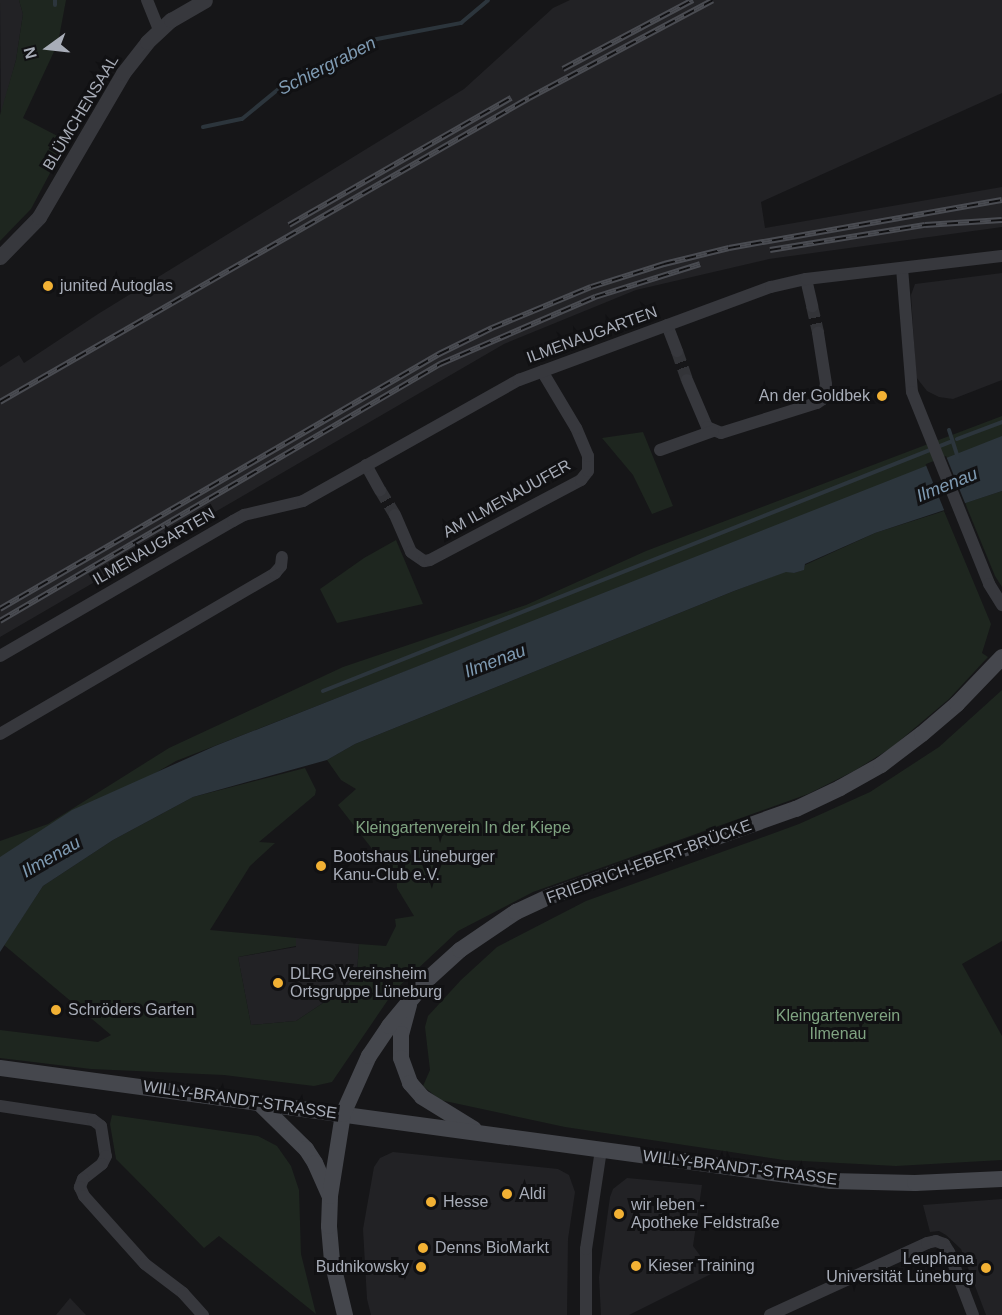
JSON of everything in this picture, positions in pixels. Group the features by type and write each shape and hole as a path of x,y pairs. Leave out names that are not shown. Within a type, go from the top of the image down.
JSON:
{"main road":[{"name":"FRIEDRICH-EBERT-BRÜCKE","path":"330,1196 343,1114 369,1056 411,997 460,950 516,912 551,896 796,809 881,765 948,713 1002,657"},
{"name":"WILLY-BRANDT-STRASSE","path":"411,997 401,1034 400,1058 410,1083 422,1097 479,1133"},
{"name":"WILLY-BRANDT-STRASSE","path":"0,1068 831,1181 915,1183 1002,1179"},
{"path":"259,1103 306,1149 330,1196 332,1261 345,1315"}],"street":[{"path":"147,0 159,30"},
{"name":"BLÜMCHENSAAL","path":"0,257 39,217 123,73 159,30 205,0"},
{"name":"ILMENAUGARTEN","path":"0,656 244,515 283,508 303,501 491,393 542,371 751,293 806,279 1002,256"},
{"path":"902,268 909,382 989,584 1002,605"},
{"path":"806,279 812,306"},
{"path":"667,325 676,351"},
{"path":"660,450 713,431 730,431 823,399 826,384 818,333"},
{"name":"AM ILMENAUUFER","path":"395,515 411,552 424,561 430,560 581,480 588,471 588,456 576,428 542,371"},
{"path":"687,380 701,415 713,431"},
{"path":"366,465 380,490"},
{"path":"0,734 275,573 281,566 282,556"},
{"path":"0,1106 93,1120 101,1126 106,1156 102,1164 83,1179 80,1187 84,1196 145,1264 183,1293 203,1315"},
{"path":"586,1315 586,1249 601,1150"},
{"path":"770,1315 927,1243 936,1241 944,1244 949,1252 973,1315"}],"shaded area":[{"path":"0,0 19,0 23,14 16,60 1,115"},
{"path":"570,0 1002,0 1002,93 761,202 765,228 1002,187 1002,227 769,259 636,290 504,344 0,637 0,367 19,355 24,363 98,314 464,89 553,8"},
{"path":"1002,273 1002,380 953,399 939,397 927,391 916,377 911,295 915,284"},
{"path":"296,938 359,944 357,974 344,989 296,1021 251,1025 238,957 296,947"},
{"path":"393,1152 558,1169 569,1175 575,1192 568,1239 567,1315 371,1315 367,1299 363,1229 374,1167 380,1158"},
{"path":"627,1178 702,1185 693,1246 713,1273 629,1315 601,1315 599,1277 610,1197 613,1189"},
{"name":"Leuphana Universität Lüneburg","path":"1002,1199 1002,1315 986,1315 961,1249 939,1231 930,1232 923,1205"},
{"path":"70,1298 86,1315 56,1315"}],"green space":[{"path":"19,0 66,0 58,43 23,118 67,141 31,209 0,241 0,115 16,60 23,14"},
{"path":"1002,416 1002,438 176,761 27,848 0,861 0,841 48,824 169,748 343,667 526,605 646,551"},
{"path":"643,432 673,506 652,514 633,475 602,438"},
{"path":"1002,491 1002,587 995,576 965,503"},
{"name":"Kleingartenverein In der Kiepe","path":"944,511 991,624 982,653 988,657 949,699 891,748 854,771 808,794 533,892 458,931 394,991 332,1082 314,1086 224,1075 91,1069 0,1058 0,1030 98,1042 111,1035 4,945 43,886 113,840 193,797 305,768 316,790 315,795 259,842 275,843 250,866 210,930 296,938 296,946 238,957 251,1025 296,1021 344,989 357,974 359,944 386,946 396,926 395,919 414,916 397,888 397,881 338,805 356,789 341,780 327,760 355,744 734,591 787,571 794,573 803,570 805,565 875,533"},
{"path":"396,540 423,604 337,623 320,589 364,558"},
{"name":"Kleingartenverein Ilmenau","path":"1002,690 1002,941 962,964 1002,1036 1002,1160 896,1166 784,1160 565,1127 440,1100 423,1086 430,1070 425,1027 428,1016 461,980 497,947 586,901 799,824 870,792 939,747"},
{"path":"112,1115 258,1136 277,1146 291,1166 299,1190 301,1254 316,1314 219,1236 204,1248 116,1159 110,1124"}],"water":[{"name":"Ilmenau","path":"1002,436 1002,491 875,533 805,564 804,570 794,573 786,572 734,591 355,744 327,760 193,797 113,840 43,886 0,952 0,857 72,810 215,746"}],"pier":[{"path":"946,456 966,506 946,514 926,464"}],"waterway":[{"name":"Schiergraben","path":"55,0 55,5"},
{"name":"Schiergraben","path":"203,127 242,119 281,87 377,39 461,23 488,0"},
{"path":"957,439 1002,422"},
{"path":"949,430 958,458"},
{"path":"323,691 950,442"}],"tunnel":[{"path":"812,306 818,333"},
{"path":"677,351 687,380"},
{"path":"380,490 395,515"}],"railway":[{"path":"563,69 693,0"},
{"path":"0,402 529,98 713,0"},
{"path":"289,225 511,98"},
{"path":"0,609 439,354 492,328 591,287 664,264 729,248 1002,200"},
{"path":"770,250 925,225 1002,220"},
{"path":"0,621 440,364 595,297 700,264"}],"place":[{"name":"junited Autoglas","path":"48,286"},
{"name":"An der Goldbek","path":"882,396"},
{"name":"Bootshaus Lüneburger Kanu-Club e.V.","path":"321,866"},
{"name":"DLRG Vereinsheim Ortsgruppe Lüneburg","path":"278,983"},
{"name":"Schröders Garten","path":"56,1010"},
{"name":"Aldi","path":"507,1194"},
{"name":"Hesse","path":"431,1202"},
{"name":"wir leben - Apotheke Feldstraße","path":"619,1214"},
{"name":"Denns BioMarkt","path":"423,1248"},
{"name":"Kieser Training","path":"636,1266"},
{"name":"Budnikowsky","path":"421,1267"},
{"name":"Leuphana Universität Lüneburg","path":"986,1268"}]}
